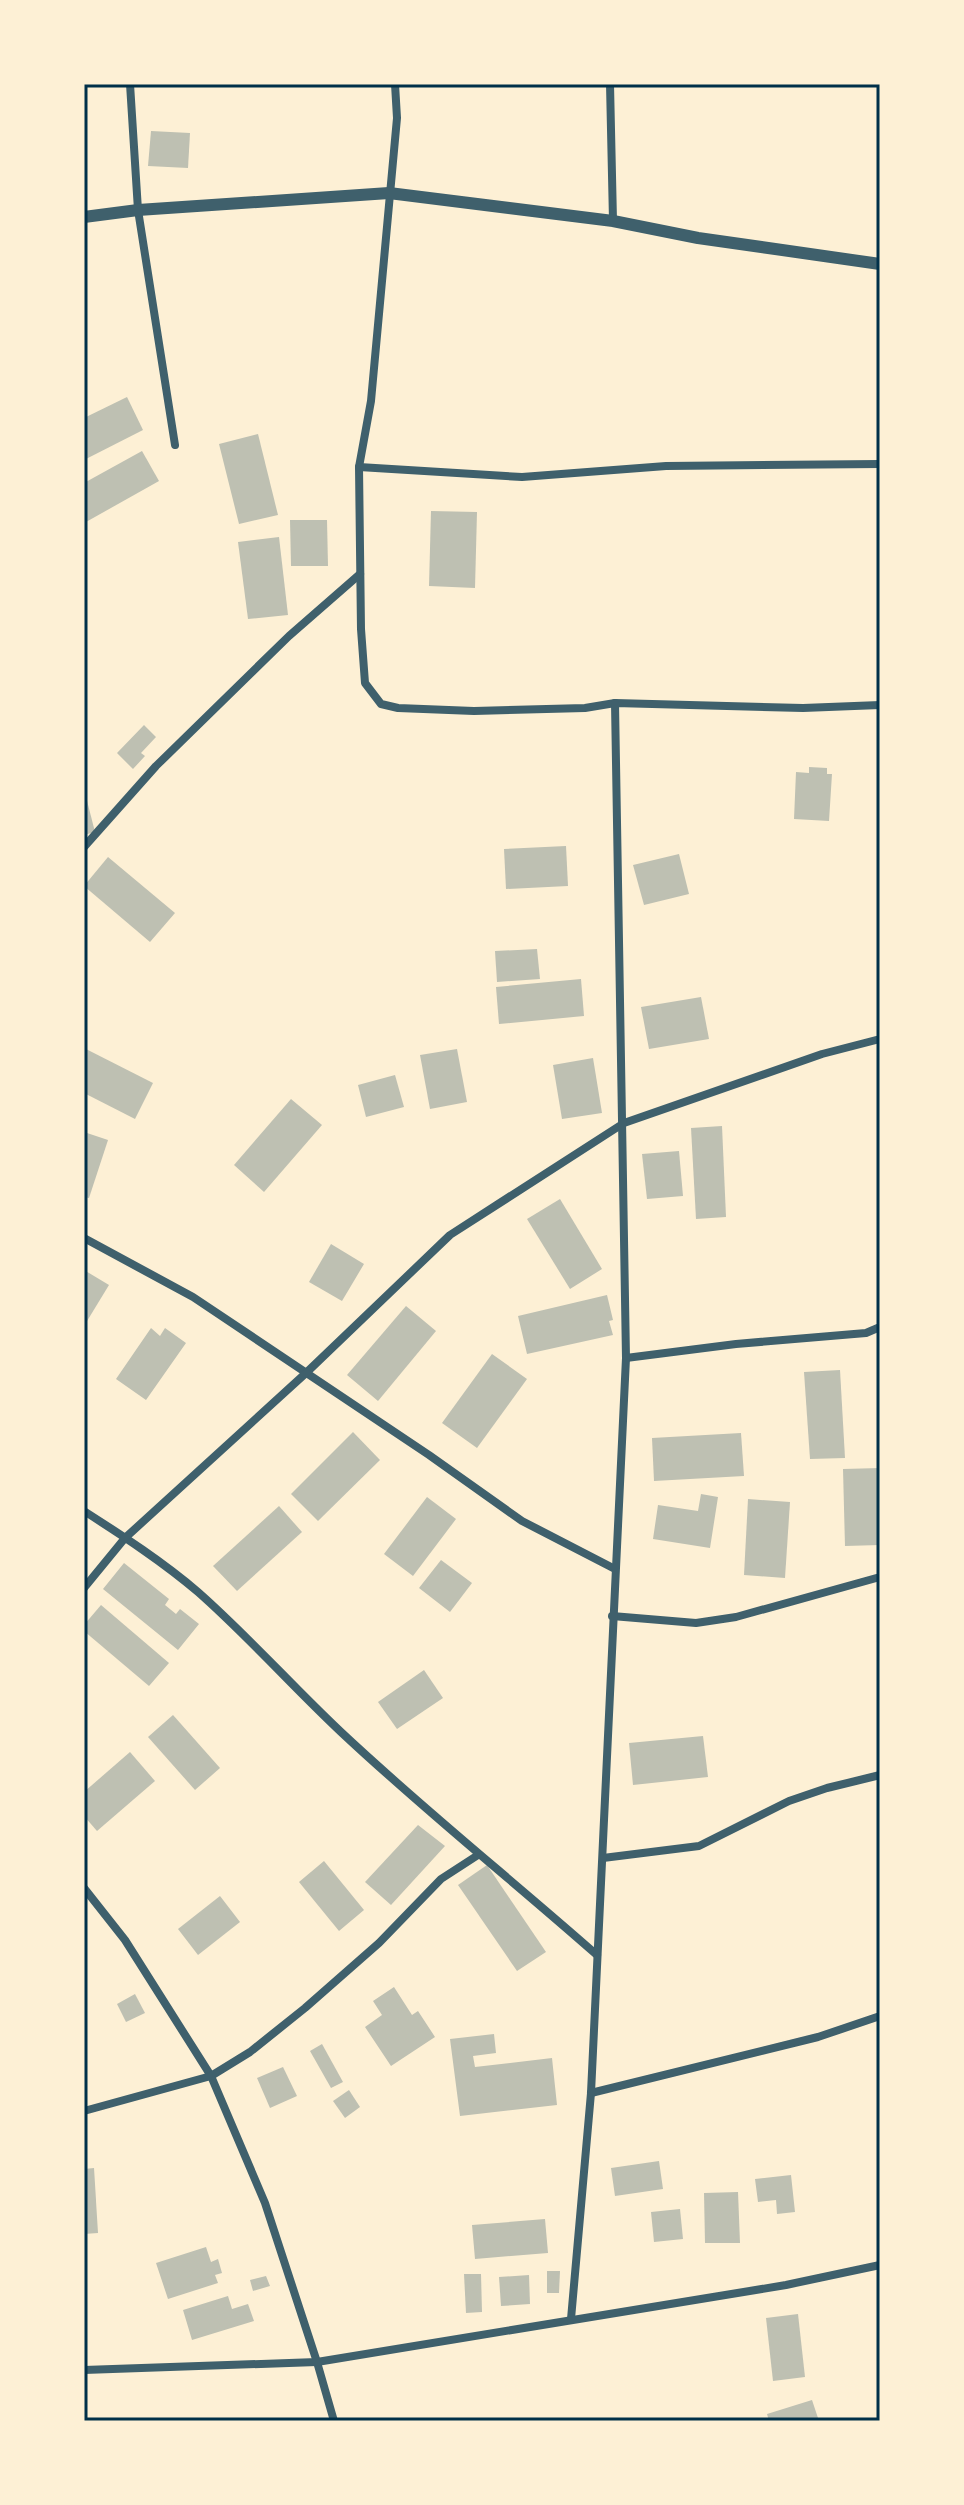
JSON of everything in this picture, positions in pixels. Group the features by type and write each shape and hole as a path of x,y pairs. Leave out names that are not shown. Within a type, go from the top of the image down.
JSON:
{"street":[{"path":"130,84 138,210 175,445"},
{"path":"395,84 397,118 371,401 359,467 365,683 381,704 398,708 474,711 585,708 615,703 803,708 880,705"},
{"path":"610,84 613,221"},
{"path":"84,217 138,210 389,193 613,221 698,238 880,264"},
{"path":"359,467 522,477 666,466 880,464"},
{"path":"84,847 156,766 289,636 360,574"},
{"path":"571,2319 591,2093 626,1358 615,703"},
{"path":"84,1588 125,1538 306,1373 450,1235 624,1123 822,1054 880,1039"},
{"path":"84,1238 193,1297 522,1521 615,1569"},
{"path":"626,1358 736,1344 866,1333 880,1327"},
{"path":"84,1511 196,1591 270,1659 339,1731 478,1855 506,1874 597,1955"},
{"path":"612,1616 696,1623 736,1617 880,1577"},
{"path":"603,1858 699,1846 789,1801 880,1775"},
{"path":"84,2111 211,2076 250,2052 379,1943 441,1879 478,1855"},
{"path":"84,1888 125,1940 211,2076 265,2203 334,2421"},
{"path":"591,2093 818,2037 880,2016"},
{"path":"84,2370 317,2362 786,2285 880,2265"}],"building":[{"path":"151,131 190,133 188,168 148,166"},
{"path":"127,397 143,430 84,460 84,418"},
{"path":"258,434 278,515 239,524 219,444"},
{"path":"142,451 159,481 86,522 84,483"},
{"path":"431,511 477,512 475,588 429,586"},
{"path":"290,520 327,520 328,566 291,566"},
{"path":"279,537 288,615 248,619 238,542"},
{"path":"144,725 156,737 141,753 145,756 133,769 117,753"},
{"path":"809,767 827,768 827,774 832,774 829,821 794,819 796,772 809,773"},
{"path":"84,789 95,832 84,835"},
{"path":"566,846 568,886 506,889 504,849"},
{"path":"679,854 689,894 644,905 633,865"},
{"path":"108,857 175,913 150,942 84,886"},
{"path":"537,949 540,979 497,982 495,951"},
{"path":"581,979 584,1016 499,1024 496,987"},
{"path":"701,997 709,1039 649,1049 641,1007"},
{"path":"84,1048 153,1083 135,1119 84,1093"},
{"path":"457,1049 467,1102 430,1109 420,1055"},
{"path":"593,1058 602,1113 562,1119 553,1065"},
{"path":"395,1075 404,1107 366,1117 358,1085"},
{"path":"291,1099 322,1125 264,1192 234,1165"},
{"path":"722,1126 726,1217 696,1219 691,1128"},
{"path":"84,1132 108,1140 89,1198 84,1197"},
{"path":"679,1151 683,1196 647,1199 642,1154"},
{"path":"560,1199 602,1269 570,1289 527,1219"},
{"path":"331,1244 364,1264 342,1301 309,1282"},
{"path":"84,1270 109,1285 84,1326"},
{"path":"607,1295 613,1335 527,1354 518,1316"},
{"path":"406,1306 436,1331 378,1401 347,1375"},
{"path":"151,1328 160,1336 165,1328 186,1343 146,1400 116,1379"},
{"path":"492,1354 527,1379 477,1448 442,1423"},
{"path":"840,1370 845,1458 810,1459 804,1372"},
{"path":"353,1432 380,1460 318,1521 291,1494"},
{"path":"741,1433 744,1476 654,1481 652,1438"},
{"path":"880,1468 880,1545 845,1546 843,1469"},
{"path":"701,1494 718,1497 710,1548 653,1539 658,1505 698,1511"},
{"path":"427,1497 456,1519 413,1576 384,1554"},
{"path":"748,1499 790,1502 785,1578 744,1575"},
{"path":"279,1506 302,1532 237,1591 213,1566"},
{"path":"441,1560 472,1583 450,1612 419,1588"},
{"path":"124,1563 169,1599 165,1605 176,1614 180,1609 199,1624 178,1650 103,1589"},
{"path":"101,1605 169,1663 149,1686 84,1631 84,1625"},
{"path":"424,1670 443,1698 397,1729 378,1702"},
{"path":"173,1715 220,1768 195,1790 148,1737"},
{"path":"703,1736 708,1777 633,1785 629,1743"},
{"path":"130,1752 155,1781 97,1831 84,1816 84,1792"},
{"path":"418,1825 445,1846 391,1905 365,1882"},
{"path":"324,1861 364,1910 339,1931 299,1882"},
{"path":"487,1865 546,1952 517,1971 458,1885"},
{"path":"220,1896 240,1922 198,1955 178,1929"},
{"path":"394,1987 412,2015 418,2011 435,2037 391,2066 365,2027 382,2015 373,2001"},
{"path":"135,1994 145,2013 126,2022 117,2004"},
{"path":"494,2034 496,2053 473,2056 475,2067 552,2058 557,2105 460,2116 450,2039"},
{"path":"322,2044 343,2082 331,2088 310,2051"},
{"path":"283,2067 297,2096 270,2108 257,2078"},
{"path":"349,2090 360,2107 345,2118 333,2101"},
{"path":"659,2161 663,2189 615,2196 611,2168"},
{"path":"94,2168 98,2233 84,2234 84,2169"},
{"path":"791,2175 795,2212 777,2214 776,2200 758,2202 755,2179"},
{"path":"738,2192 740,2243 705,2243 704,2193"},
{"path":"680,2209 683,2239 654,2242 651,2212"},
{"path":"545,2219 548,2253 475,2259 472,2225"},
{"path":"206,2247 211,2262 218,2259 222,2273 215,2275 218,2283 168,2299 156,2263"},
{"path":"547,2271 560,2271 559,2293 547,2293"},
{"path":"464,2274 481,2274 482,2312 466,2313"},
{"path":"529,2275 530,2304 501,2306 499,2277"},
{"path":"266,2276 270,2286 253,2291 250,2280"},
{"path":"228,2296 232,2309 248,2304 254,2321 192,2340 183,2310"},
{"path":"798,2314 805,2377 773,2381 766,2318"},
{"path":"812,2400 819,2421 769,2421 767,2414"}]}
